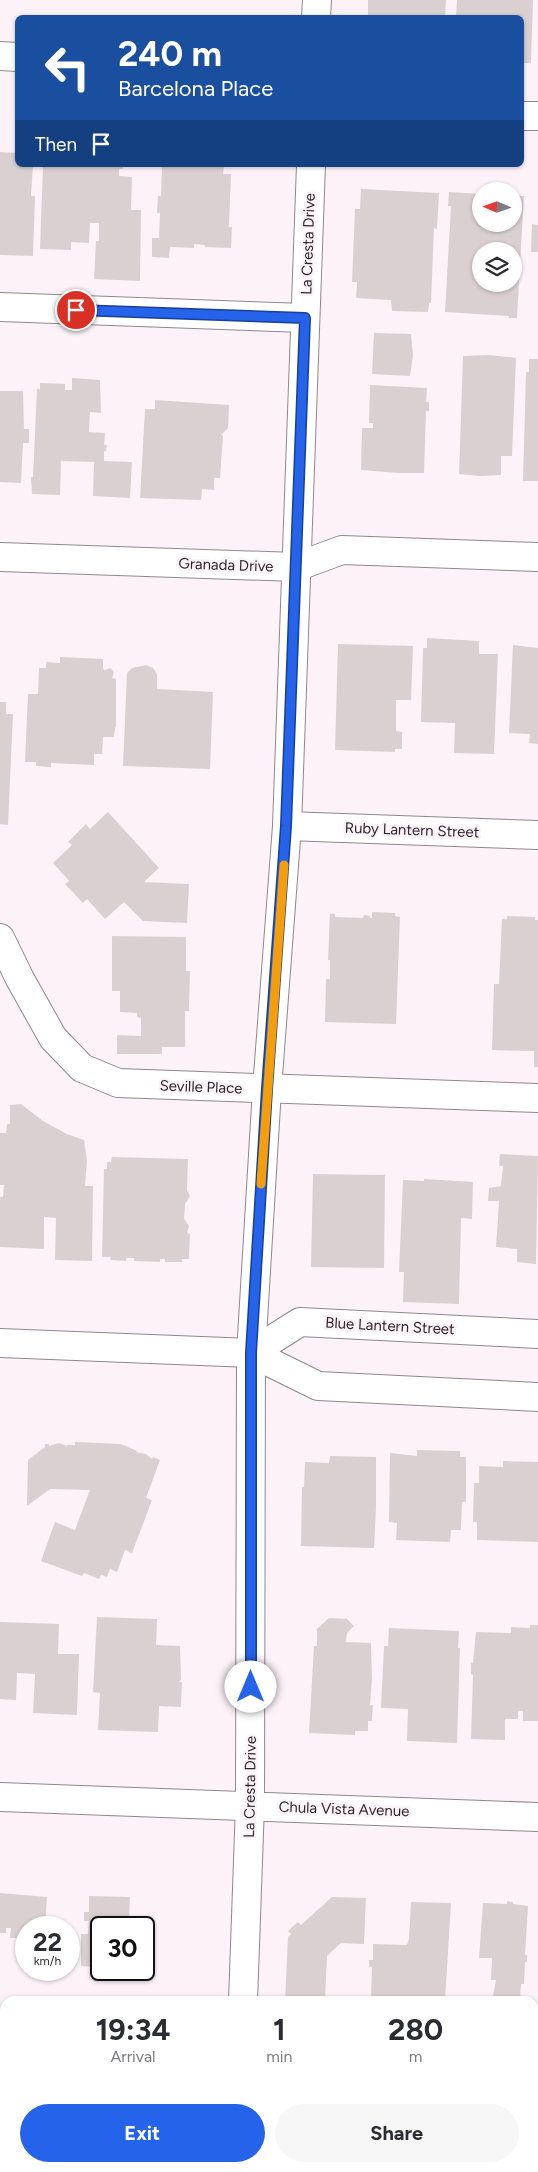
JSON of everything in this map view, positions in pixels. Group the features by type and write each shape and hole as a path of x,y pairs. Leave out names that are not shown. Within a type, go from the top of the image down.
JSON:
{"street":[{"path":"316,15 317,0"},
{"path":"0,56 15,57"},
{"path":"524,116 538,116"},
{"name":"La Cresta Drive","path":"243,1996 250,1805 251,1353 267,1089 286,826 311,167"},
{"path":"0,307 305,318"},
{"name":"Granada Drive","path":"0,557 296,567 342,550 538,557"},
{"name":"Ruby Lantern Street","path":"286,826 538,835"},
{"name":"Seville Place","path":"0,938 20,980 52,1038 82,1068 118,1084 538,1098"},
{"name":"Blue Lantern Street","path":"251,1353 300,1322 538,1334"},
{"path":"0,1343 251,1353 318,1386 538,1397"},
{"name":"Chula Vista Avenue","path":"0,1797 538,1817"}],"building":[{"path":"368,0 446,0 445,15 368,15"},
{"path":"457,0 533,0 531,63 524,63 524,15 456,15"},
{"path":"0,152 15,153 15,167 33,167 31,196 35,196 33,256 0,255"},
{"path":"43,167 123,167 123,169 119,169 119,176 132,177 131,210 141,210 140,281 94,279 96,241 99,241 99,223 90,223 89,243 71,242 71,250 40,249"},
{"path":"162,167 224,167 223,174 231,174 229,227 232,227 231,248 205,247 205,245 194,244 194,248 170,247 169,258 152,257 152,238 159,238 160,213 157,213 158,196 161,196"},
{"path":"361,189 439,193 437,229 434,228 431,303 429,303 428,312 392,311 391,300 356,298 357,282 352,282 355,209 360,209"},
{"path":"449,192 472,193 472,232 522,232 521,242 472,242 472,292 518,292 517,318 445,312 451,206 448,206"},
{"path":"522,196 524,196 522,231"},
{"path":"532,224 538,225 538,252 531,252"},
{"path":"374,333 411,334 413,355 410,376 372,374"},
{"path":"489,355 516,358 512,456 501,456 501,475 459,474 463,356"},
{"path":"529,359 538,359 538,481 523,481 526,372 529,372"},
{"path":"72,378 100,380 101,413 90,412 89,432 105,433 104,445 107,445 106,451 104,451 104,461 132,462 130,498 93,496 94,462 61,461 60,495 32,494 31,477 33,477 37,389 40,389 40,383 65,384 65,390 72,390"},
{"path":"370,385 427,388 426,402 429,402 429,411 426,411 424,473 361,470 362,428 373,428 373,423 369,423"},
{"path":"0,391 23,391 24,429 29,429 29,443 23,443 21,483 0,482"},
{"path":"155,400 229,405 228,428 221,435 223,436 220,478 214,478 214,490 202,489 201,500 140,498 145,409 155,409"},
{"path":"427,638 479,641 479,654 498,654 494,754 454,753 455,723 421,722 423,648 427,648"},
{"path":"338,644 413,646 411,700 396,700 396,731 402,732 402,749 395,749 395,752 335,750"},
{"path":"513,645 538,648 538,744 529,743 530,734 509,733"},
{"path":"60,657 103,659 104,670 111,668 114,673 112,678 116,679 116,727 114,737 103,737 102,754 94,754 94,765 51,763 51,767 36,766 36,762 25,762 28,694 38,694 39,668 46,668 46,662 60,663"},
{"path":"146,665 153,668 157,674 157,689 213,692 210,769 123,766 127,673 132,668"},
{"path":"0,702 6,702 6,714 13,714 8,825 0,824"},
{"path":"108,812 159,868 144,882 189,884 187,923 143,921 124,902 105,919 87,899 83,903 65,884 69,881 53,863 72,845 68,842 86,824 90,829"},
{"path":"372,912 395,913 395,916 400,917 396,1024 325,1022 326,979 330,979 330,960 328,960 330,914 335,914 335,917 363,918 364,915 372,918"},
{"path":"507,916 535,917 535,920 538,920 538,1067 534,1067 534,1051 492,1050 494,984 499,984 502,919 507,919"},
{"path":"112,936 186,937 186,971 190,971 189,1011 185,1011 185,1047 162,1047 162,1054 117,1054 117,1035 141,1036 141,1018 137,1017 137,1013 120,1012 120,991 112,991"},
{"path":"21,1104 43,1121 67,1134 84,1140 87,1161 85,1186 93,1186 92,1261 55,1260 56,1218 44,1217 44,1249 0,1247 0,1197 3,1197 4,1185 0,1185 0,1133 6,1133 7,1124 10,1124 10,1105"},
{"path":"500,1154 538,1156 536,1264 517,1262 517,1249 496,1247 499,1201 488,1201 489,1188 501,1186 503,1166 499,1166"},
{"path":"112,1157 188,1159 187,1190 190,1196 185,1204 184,1219 189,1226 187,1233 190,1234 189,1259 182,1259 182,1262 165,1262 165,1259 160,1259 160,1262 134,1261 134,1258 126,1258 126,1261 110,1260 111,1257 102,1257 104,1169 107,1169 107,1162 111,1162"},
{"path":"313,1174 385,1175 384,1268 311,1267"},
{"path":"424,1179 473,1182 472,1219 461,1218 459,1304 403,1302 404,1272 399,1272 403,1180 424,1181"},
{"path":"75,1442 121,1444 136,1452 146,1454 152,1459 153,1457 160,1460 146,1498 152,1500 132,1553 125,1550 117,1572 110,1569 107,1577 101,1575 99,1579 84,1573 82,1576 41,1561 55,1522 75,1530 90,1490 50,1489 27,1506 28,1460 45,1447 45,1444 49,1444 49,1446 59,1443 67,1446 75,1445"},
{"path":"417,1450 460,1451 460,1457 466,1457 466,1502 462,1502 461,1530 451,1530 450,1542 396,1540 397,1523 389,1522 390,1453 417,1456"},
{"path":"330,1456 376,1457 374,1548 301,1546 302,1487 304,1487 305,1462 329,1463"},
{"path":"503,1461 538,1462 538,1542 477,1540 477,1522 473,1522 474,1483 479,1483 479,1466 503,1467"},
{"path":"97,1617 157,1619 156,1645 180,1646 181,1680 179,1682 182,1682 181,1707 159,1706 158,1732 98,1730 100,1693 93,1692"},
{"path":"329,1618 347,1619 354,1626 347,1633 346,1642 371,1643 372,1679 370,1705 373,1705 372,1721 368,1721 368,1731 355,1731 355,1735 309,1733 314,1646 317,1646 317,1629"},
{"path":"0,1622 59,1624 58,1654 79,1654 77,1715 33,1713 35,1674 17,1673 16,1700 0,1699"},
{"path":"530,1625 538,1625 538,1721 523,1721 523,1711 518,1711 518,1719 505,1719 505,1740 471,1739 473,1675 471,1674 471,1663 473,1663 476,1632 511,1633 511,1627 530,1628"},
{"path":"389,1628 459,1631 457,1743 407,1741 408,1709 381,1708 384,1646 388,1646"},
{"path":"0,1893 47,1897 46,1916 15,1916 15,1938 10,1938 11,1928 6,1928 6,1933 0,1933"},
{"path":"89,1896 130,1897 129,1916 90,1916 90,1966 81,1966 81,1934 88,1934 89,1921 84,1921 84,1912 89,1912"},
{"path":"332,1897 366,1898 364,1944 341,1943 327,1956 325,1996 285,1996 288,1937 291,1934 288,1931 298,1922 301,1925"},
{"path":"507,1901 513,1902 513,1904 528,1906 525,1955 527,1955 527,1962 525,1962 524,1984 521,1984 520,1996 493,1996 496,1980 491,1980 492,1958 479,1958 483,1903 507,1904"},
{"path":"411,1902 451,1903 445,1996 371,1996 372,1967 369,1967 369,1960 373,1960 373,1944 407,1945"}],"slow traffic":[{"path":"261,1184 284,865"}],"route":[{"path":"76,310 305,318 286,826 267,1089 251,1353 251,1687"}]}
